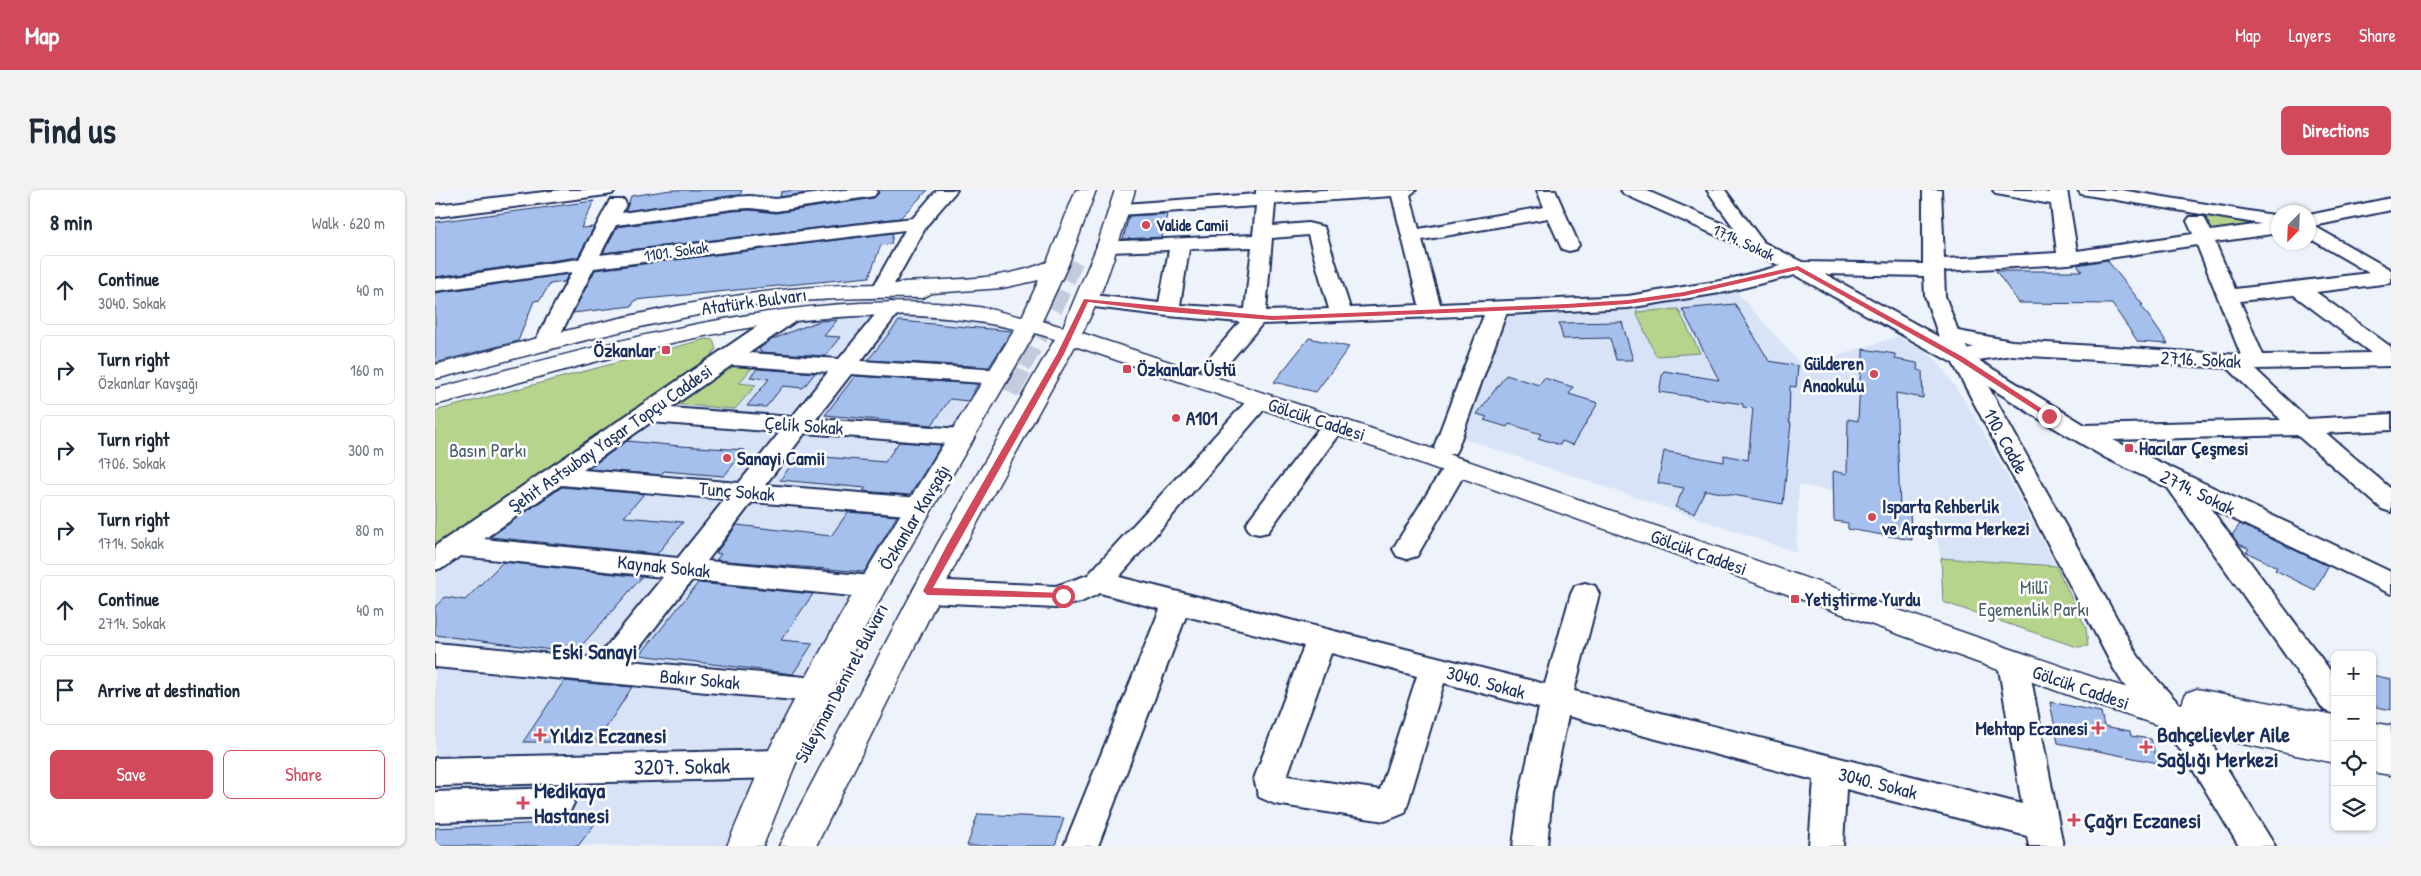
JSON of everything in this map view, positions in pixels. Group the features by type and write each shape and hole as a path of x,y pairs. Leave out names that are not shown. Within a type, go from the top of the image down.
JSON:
{"main road":[{"name":"Özkanlar Kavşağı","path":"745,846 779,764 816,690 872,587 962,436 1010,387 1034,316 1073,260 1086,190"},
{"path":"1073,260 1099,190"},
{"path":"886,299 1014,280 1040,273 1073,260 1119,196"},
{"path":"797,846 833,781 927,591 1077,319 1107,246 1119,196"},
{"name":"Atatürk Bulvarı","path":"435,372 545,343 669,314 718,305 817,292 886,299 977,313 1077,319"},
{"name":"Atatürk Bulvarı","path":"435,397 649,342 786,317 841,311 886,299"},
{"name":"Gölcük Caddesi","path":"1077,319 2013,663 2170,715 2331,749"},
{"name":"Gölcük Caddesi","path":"1077,319 1260,400 1333,424 1451,456 2146,689 2331,728"},
{"name":"Süleyman Demirel Bulvarı","path":"753,846 891,588 1010,387"},
{"name":"Süleyman Demirel Bulvarı","path":"790,846 854,701 951,513 1010,387"},
{"path":"2376,737 2391,740"},
{"path":"2376,758 2391,760"}],"street":[{"path":"435,211 607,190"},
{"path":"545,343 624,190"},
{"path":"605,670 845,366 886,299 917,223 933,203 948,190"},
{"path":"1119,196 1266,195 1399,190 1431,312"},
{"path":"1546,190 1569,245"},
{"name":"1714. Sokak","path":"1630,190 1756,246 1885,316 1950,338"},
{"path":"1716,190 1756,246"},
{"name":"110. Cadde","path":"1932,190 1935,296 1950,338 2125,661 2146,689 2194,743 2258,846"},
{"path":"2002,190 2059,195 2068,258"},
{"path":"2087,190 2188,198 2271,218"},
{"path":"609,220 733,203 750,202 775,205 868,192"},
{"path":"1211,369 1255,318 1266,195"},
{"path":"2188,198 2228,296 2245,362 2303,428 2391,503"},
{"path":"2316,220 2391,204"},
{"path":"1412,236 1555,211"},
{"name":"1101. Sokak","path":"435,285 748,242 917,223"},
{"path":"1107,246 1180,244 1263,237 1308,228 1317,231 1341,315"},
{"path":"1077,319 1168,310 1255,318 1431,312 1628,302 1726,286 1798,268 1933,268 2068,258 2271,228"},
{"path":"2316,234 2390,277"},
{"path":"1168,310 1180,244"},
{"path":"2228,296 2390,277"},
{"path":"2298,288 2391,359"},
{"path":"1407,549 1451,456 1497,309"},
{"name":"2716. Sokak","path":"1885,316 1914,320 1950,338 1989,350 2011,348 2245,362 2391,359"},
{"name":"Şehit Astsubay Yaşar Topçu Caddesi","path":"445,553 786,317"},
{"name":"2714. Sokak","path":"1950,338 2079,433 2391,584"},
{"path":"727,358 845,366 1010,387"},
{"path":"927,591 1055,596 1071,594 1098,582 1260,400"},
{"name":"Çelik Sokak","path":"645,414 962,436"},
{"path":"1259,525 1333,424"},
{"path":"2079,433 2387,426"},
{"name":"Tunç Sokak","path":"556,476 919,507"},
{"path":"2177,482 2331,696"},
{"name":"Kaynak Sokak","path":"445,553 685,568 872,587"},
{"name":"3040. Sokak","path":"1098,582 1831,771 2045,836"},
{"path":"1530,846 1536,794 1556,700 1585,594"},
{"path":"1081,846 1177,602"},
{"path":"1321,639 1270,780 1271,787 1275,789 1385,806 1393,803 1435,668"},
{"name":"Bakır Sokak","path":"435,655 816,690"},
{"path":"2013,663 2045,836"},
{"name":"3207. Sokak","path":"435,772 779,764"},
{"path":"441,806 473,771"},
{"path":"1826,846 1831,771"},
{"path":"441,806 557,803"}],"shaded area":[{"path":"1736,291 1803,367 1899,336 1925,351 1939,363 1972,412 2056,566 1941,558 1931,509 1799,485 1796,552 1459,437 1501,315 1621,309"},
{"path":"867,315 969,319 1018,327 731,846 435,846 435,567 789,322"}],"green space":[{"path":"2201,212 2268,225 2214,231 2208,229"},
{"path":"1678,309 1700,353 1656,356 1636,312"},
{"name":"Basın Parkı","path":"706,339 713,340 716,349 707,360 687,377 435,548 435,411"},
{"path":"736,361 756,363 739,383 756,385 735,409 673,404"},
{"name":"Millî Egemenlik Parkı","path":"1941,558 2056,566 2086,628 2088,646 2077,647 1943,602"}],"building":[{"path":"671,190 742,190 740,195 626,211 631,196"},
{"path":"829,190 780,197 781,192"},
{"path":"878,190 928,190 900,218 603,253 617,227 733,211 750,210 776,213 874,198 879,193"},
{"path":"594,201 581,228 594,227 578,257 435,277 435,222"},
{"name":"Valide Camii","path":"1167,214 1162,237 1123,239 1129,216"},
{"path":"893,233 891,244 881,245 869,277 635,300 632,306 573,313 595,270"},
{"path":"2107,260 2143,305 2141,305 2168,344 2138,342 2112,304 2019,303 1996,271 2082,271 2077,265"},
{"path":"569,274 564,282 550,284 540,300 534,301 518,341 435,363 435,293"},
{"path":"1735,304 1769,361 1798,366 1796,387 1790,386 1789,422 1791,423 1783,504 1705,490 1694,513 1675,507 1684,488 1658,483 1664,451 1724,462 1724,455 1748,460 1753,408 1743,407 1743,404 1659,392 1662,376 1664,371 1719,380 1682,309"},
{"path":"837,320 824,336 840,337 825,356 761,352 759,349 771,340 795,330 820,321"},
{"path":"899,321 1012,331 989,367 868,360"},
{"path":"1622,322 1633,360 1616,360 1610,338 1563,339 1559,323"},
{"path":"1309,338 1349,347 1316,392 1274,382"},
{"path":"1863,349 1895,354 1895,359 1917,363 1918,370 1922,371 1923,398 1896,393 1900,511 1910,513 1912,540 1848,529 1848,523 1834,521 1833,471 1847,474 1848,419 1858,421"},
{"path":"757,369 815,373 803,388 783,386 766,407 747,406 769,379 750,377"},
{"path":"1506,375 1539,385 1544,378 1573,387 1569,394 1598,403 1573,445 1562,441 1560,445 1538,438 1541,434 1509,424 1507,427 1484,420 1487,417 1477,414"},
{"path":"855,376 978,384 968,401 950,399 932,425 825,415"},
{"path":"627,441 745,450 724,476 664,471 661,475 588,469"},
{"path":"899,442 941,445 910,495 863,491 866,488 780,480 799,455 885,462"},
{"path":"562,487 644,494 624,517 683,522 657,554 490,537"},
{"path":"848,512 897,516 864,572 716,560 721,554 716,553 737,525 831,536"},
{"path":"2240,524 2328,566 2315,590 2275,570 2277,567 2246,552 2249,549 2239,544 2232,535"},
{"path":"503,562 642,577 575,653 435,635 435,607 445,597 465,600"},
{"path":"698,583 813,594 781,640 813,643 793,674 640,655"},
{"path":"2376,676 2391,679 2391,710 2376,707"},
{"path":"564,681 632,687 597,742 523,742"},
{"path":"2050,702 2101,712 2104,726 2130,731 2131,736 2151,739 2158,763 2058,743"},
{"path":"978,814 1064,818 1055,846 967,846"},
{"path":"597,821 578,846 435,846 435,828"}],"tunnel":[{"path":"1021,365 1048,318 1074,258"},
{"path":"1007,391 1022,364"}],"place":[{"name":"Valide Camii","path":"1146,225"},
{"name":"Özkanlar","path":"666,350"},
{"name":"Özkanlar Üstü","path":"1127,369"},
{"name":"Gülderen Anaokulu","path":"1874,374"},
{"name":"A101","path":"1176,418"},
{"name":"Hacılar Çeşmesi","path":"2129,448"},
{"name":"Sanayi Camii","path":"727,458"},
{"name":"Isparta Rehberlik ve Araştırma Merkezi","path":"1872,517"},
{"name":"Yetiştirme Yurdu","path":"1795,599"},
{"name":"Mehtap Eczanesi","path":"2098,728"},
{"name":"Yıldız Eczanesi","path":"540,735"},
{"name":"Bahçelievler Aile Sağlığı Merkezi","path":"2146,747"},
{"name":"Medikaya Hastanesi","path":"523,803"},
{"name":"Çağrı Eczanesi","path":"2074,820"}],"district":[{"name":"Eski Sanayi","path":"595,651"}],"route":[{"path":"1063,596 927,591 951,545 1060,354 1080,316 1086,300 1255,318 1567,306 1628,302 1684,294 1726,286 1798,268 1961,358 2049,416"}]}
